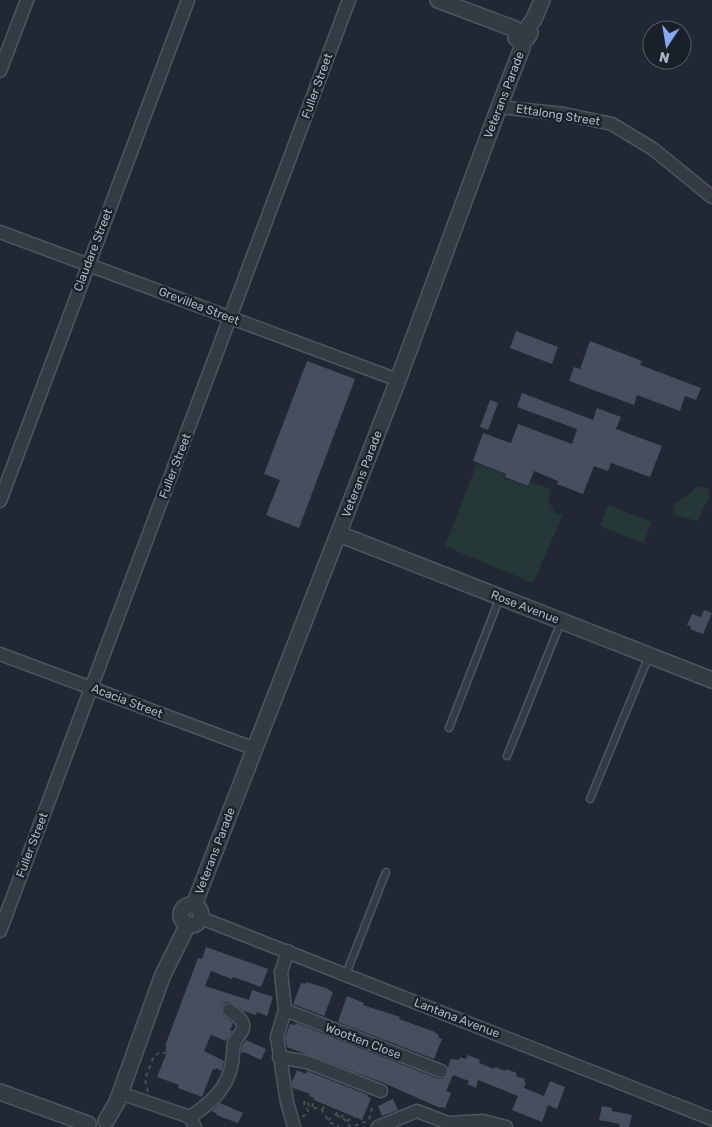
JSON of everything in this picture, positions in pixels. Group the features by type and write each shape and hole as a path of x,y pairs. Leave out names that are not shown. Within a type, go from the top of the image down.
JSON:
{"street":[{"path":"0,71 27,0"},
{"name":"Claudare Street","path":"0,502 188,0"},
{"name":"Fuller Street","path":"0,931 349,0"},
{"path":"438,0 522,32"},
{"name":"Veterans Parade","path":"107,1124 162,977 194,916 254,749 398,380 522,48 522,32 534,19 542,0"},
{"name":"Ettalong Street","path":"499,107 564,114 612,124 653,148 712,197"},
{"name":"Grevillea Street","path":"0,232 398,380"},
{"name":"Rose Avenue","path":"339,534 712,680"},
{"name":"Acacia Street","path":"0,654 254,749"},
{"name":"Lantana Avenue","path":"194,916 288,951 712,1119"},
{"path":"288,951 281,972 285,1010 276,1037 287,1102 293,1124"},
{"path":"120,1093 193,1122 221,1089 229,1075 234,1043 243,1030 244,1025 242,1020 229,1010"},
{"name":"Wootten Close","path":"285,1010 441,1071"},
{"path":"279,1058 308,1062 381,1091"},
{"path":"0,1092 88,1126 91,1118 96,1116 102,1117 107,1124"},
{"path":"378,1127 416,1111 448,1123 483,1121 506,1127"}],"lane":[{"path":"449,728 500,598"},
{"path":"507,756 561,621"},
{"path":"590,799 649,656"},
{"path":"346,974 386,872"}],"path":[{"path":"151,1104 145,1079 154,1056 159,1053 166,1053 189,1062"},
{"path":"293,1124 307,1114 308,1111 304,1100 322,1110 328,1120 339,1127"},
{"path":"312,1106 314,1100"},
{"path":"322,1110 325,1105"},
{"path":"335,1109 336,1115 347,1121 349,1126 352,1127 369,1120 372,1108"},
{"path":"341,1118 346,1111"},
{"path":"328,1120 336,1115"},
{"path":"347,1121 355,1117"}],"shaded area":[{"path":"477,464 505,474 504,478 528,487 530,482 552,489 548,499 554,512 563,515 533,583 445,546"},
{"path":"697,486 709,489 709,498 697,521 675,515 674,504 688,495"},
{"path":"608,505 652,522 643,543 600,526"}],"building":[{"path":"516,331 558,347 552,364 510,348"},
{"path":"590,341 642,361 640,365 701,388 696,400 685,396 680,411 637,395 634,405 569,381 574,367 580,369"},
{"path":"307,361 355,379 299,528 266,515 280,480 264,474"},
{"path":"522,393 593,420 597,408 621,417 616,429 662,446 650,477 611,463 608,471 594,466 583,494 557,484 558,481 534,471 528,486 505,477 506,474 473,461 483,433 511,443 518,424 572,444 577,429 517,407"},
{"path":"490,400 498,403 488,430 480,427"},
{"path":"704,610 712,613 703,634 690,629 691,627 687,625 692,614 701,617"},
{"path":"206,947 268,969 261,987 211,971 205,986 249,1000 252,990 273,997 267,1016 257,1012 256,1015 244,1011 230,1002 226,1002 222,1006 222,1014 233,1023 230,1031 232,1031 226,1041 211,1035 204,1051 224,1061 222,1071 216,1068 215,1070 213,1069 202,1097 178,1088 179,1085 157,1077 167,1052 165,1051 167,1047 165,1046 198,958 202,959"},
{"path":"306,982 333,992 324,1016 293,1004 301,983 305,984"},
{"path":"347,996 364,1003 363,1005 400,1017 399,1019 435,1032 442,1039 434,1059 338,1022"},
{"path":"296,1023 439,1079 443,1079 448,1074 451,1059 459,1060 460,1057 466,1059 468,1055 480,1060 479,1063 494,1069 495,1067 517,1073 516,1076 525,1079 524,1088 544,1096 550,1081 565,1087 557,1109 548,1105 542,1122 512,1110 518,1096 478,1080 476,1088 467,1084 469,1081 453,1075 446,1091 451,1093 445,1108 440,1108 384,1083 287,1047 285,1038 290,1024 295,1025"},
{"path":"246,1040 266,1049 261,1060 241,1052 242,1045"},
{"path":"297,1070 306,1074 307,1071 368,1095 371,1098 362,1120 314,1100 314,1098 309,1096 310,1094 293,1088 292,1082"},
{"path":"393,1099 398,1110 382,1116 378,1106"},
{"path":"220,1103 243,1113 238,1123 216,1115 212,1111"},
{"path":"602,1106 612,1108 612,1111 632,1115 629,1127 619,1127 620,1124 599,1120"}]}
